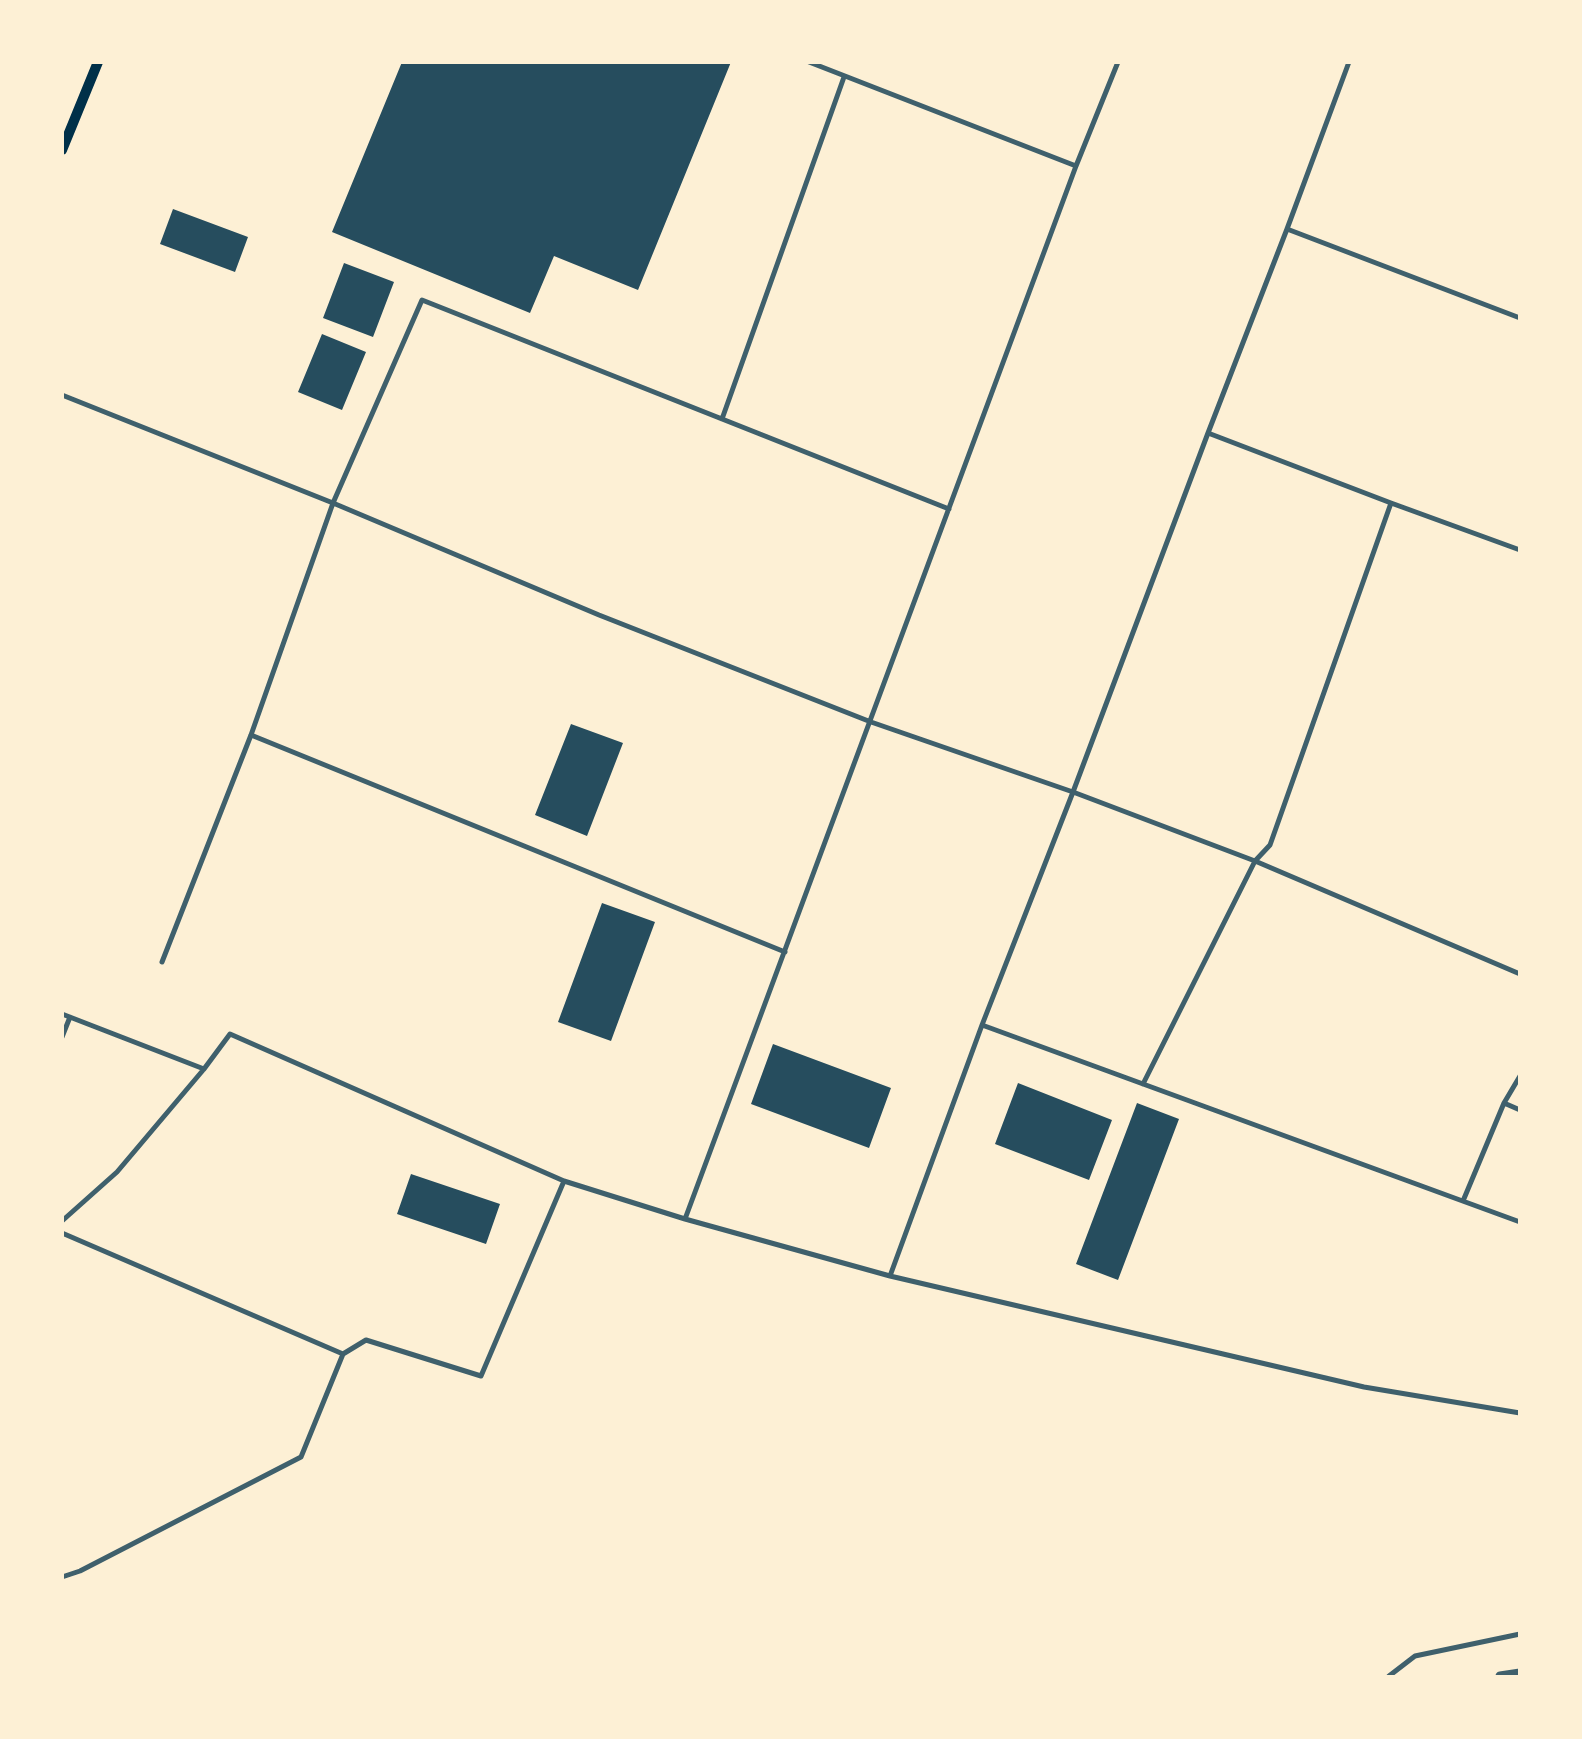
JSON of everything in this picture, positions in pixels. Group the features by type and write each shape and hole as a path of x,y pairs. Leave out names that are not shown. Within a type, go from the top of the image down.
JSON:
{"main road":[{"path":"62,150 98,62"}],"street":[{"path":"809,62 1076,166"},
{"path":"685,1219 1076,166 1118,62"},
{"path":"890,1276 982,1025 1073,792 1208,432 1288,229 1349,62"},
{"path":"722,419 844,77"},
{"path":"1288,229 1520,318"},
{"path":"162,962 251,735 333,503 422,300 949,509"},
{"path":"62,395 333,503 599,615 870,722 1073,792 1254,861 1520,974"},
{"path":"1208,432 1391,503 1520,550"},
{"path":"1143,1084 1254,861 1270,845 1391,503"},
{"path":"251,735 785,952"},
{"path":"62,1014 204,1069"},
{"path":"62,1037 70,1017"},
{"path":"982,1025 1520,1222"},
{"path":"62,1221 117,1172 204,1069 230,1034 564,1181 685,1219 890,1276 1364,1387 1520,1413"},
{"path":"1463,1201 1504,1103 1520,1076"},
{"path":"1504,1103 1520,1110"},
{"path":"62,1577 80,1571 301,1457 343,1354 366,1340 481,1376 564,1181"},
{"path":"62,1233 343,1354"},
{"path":"1389,1676 1415,1656 1520,1634"},
{"path":"1500,1676 1520,1674"}],"building":[{"path":"402,62 731,62 638,290 554,256 530,313 332,232"},
{"path":"173,209 248,237 235,272 160,244"},
{"path":"344,263 394,282 373,337 323,318"},
{"path":"322,334 366,352 342,410 298,392"},
{"path":"571,724 623,743 587,836 535,815"},
{"path":"602,903 655,922 611,1041 558,1022"},
{"path":"773,1044 891,1088 869,1148 751,1104"},
{"path":"1018,1083 1112,1120 1089,1180 995,1144"},
{"path":"1137,1103 1179,1119 1118,1280 1076,1264"},
{"path":"411,1174 500,1204 486,1244 397,1214"}]}
